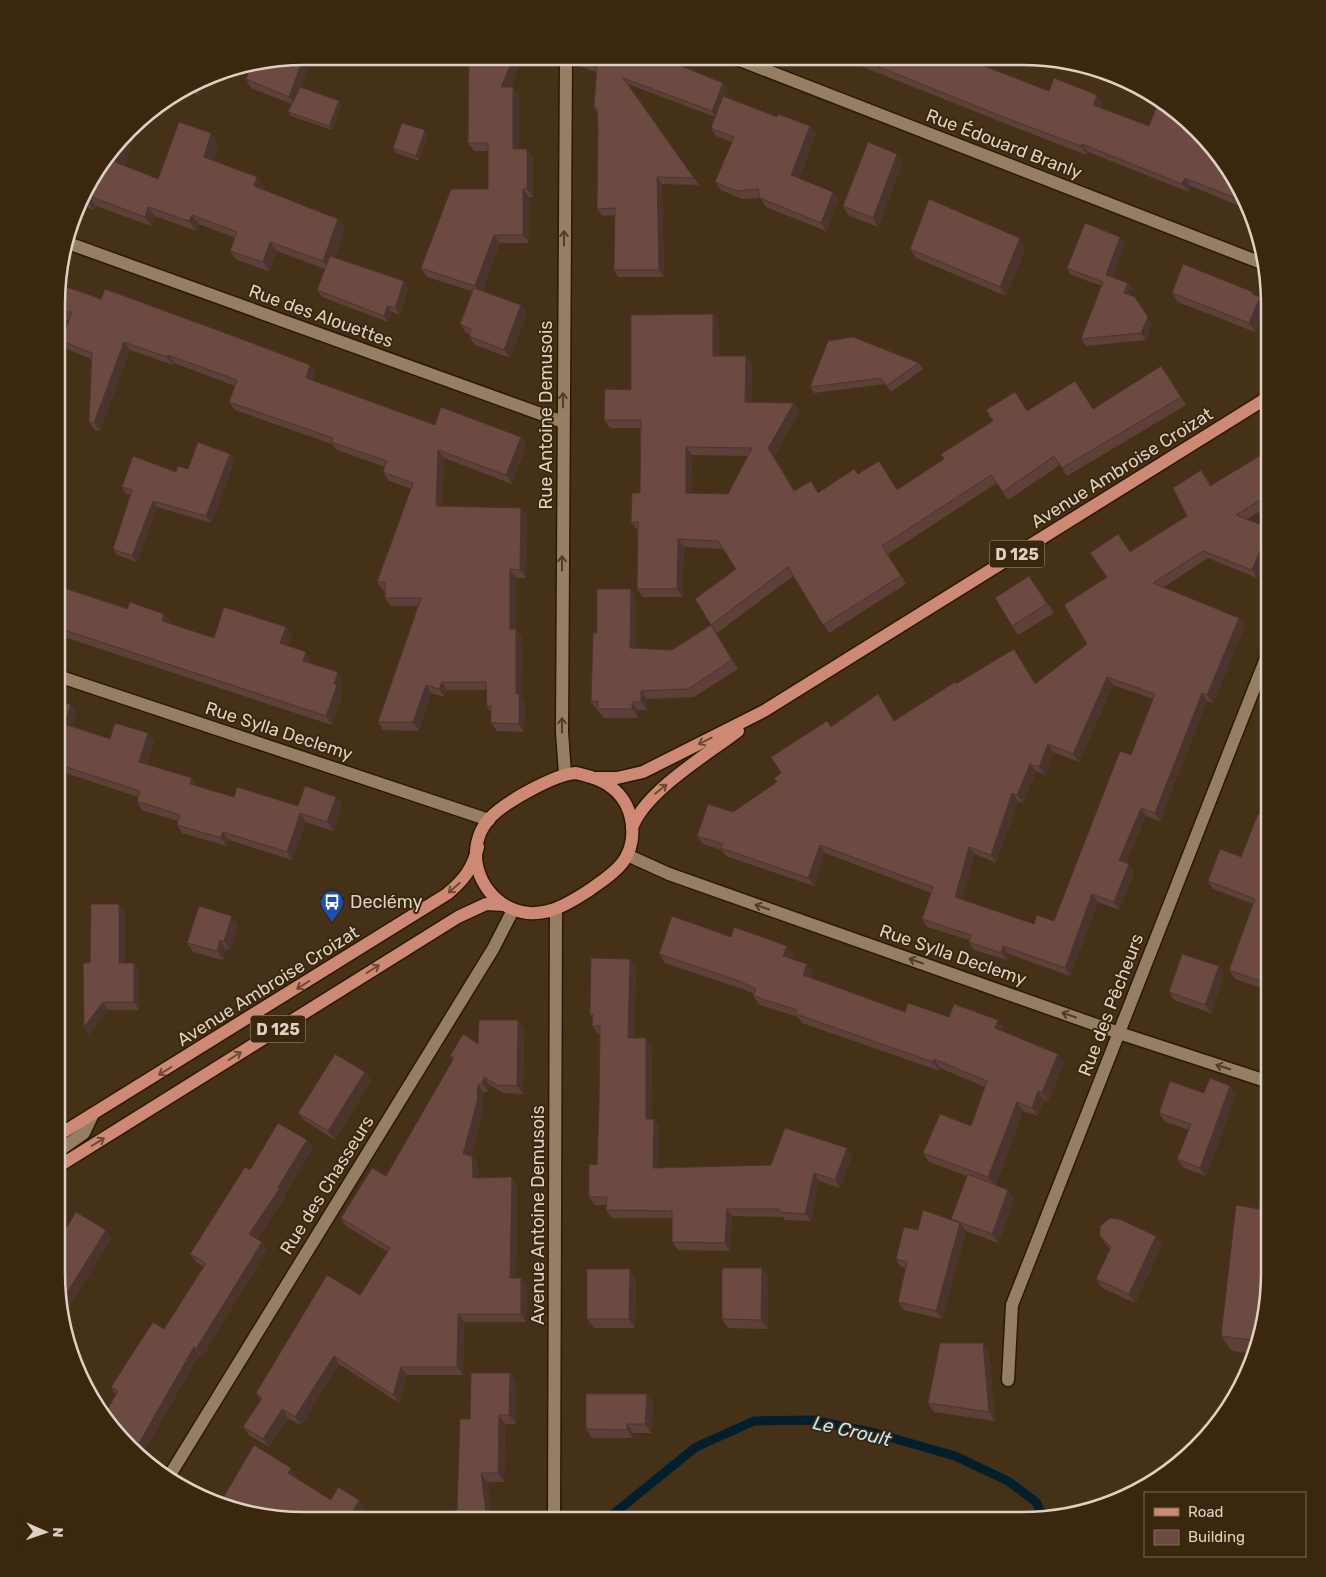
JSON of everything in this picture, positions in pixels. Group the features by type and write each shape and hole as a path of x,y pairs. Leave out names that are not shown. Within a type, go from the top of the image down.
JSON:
{"main road":[{"name":"Avenue Ambroise Croizat","path":"594,778 617,778 642,772 764,711 1261,402"},
{"name":"Avenue Ambroise Croizat","path":"632,828 642,807 656,794 764,711"},
{"path":"576,773 594,778 612,787 628,810 632,828 627,855 617,869 570,903 556,910 530,914 508,907 492,896 480,880 478,847 483,830 489,820 528,793 565,774 576,773"},
{"name":"Avenue Ambroise Croizat","path":"65,1131 447,894 467,874 474,862 478,847"},
{"name":"D 125","path":"65,1162 458,917 486,904 508,907"}],"street":[{"name":"Rue Antoine Demusois","path":"565,774 562,732 566,65"},
{"name":"Rue Édouard Branly","path":"750,65 1257,261"},
{"name":"Rue des Alouettes","path":"73,245 563,422"},
{"name":"Rue des Pêcheurs","path":"1008,1380 1012,1305 1261,671"},
{"name":"Rue Sylla Declemy","path":"65,678 489,820"},
{"name":"Rue Sylla Declemy","path":"627,855 669,874 1118,1033 1261,1079"},
{"name":"Rue des Chasseurs","path":"172,1472 493,948 508,907"},
{"name":"Avenue Antoine Demusois","path":"554,1512 556,910"},
{"path":"65,1146 84,1133 93,1114"}],"building":[{"path":"301,65 289,97 246,79 249,72 273,67"},
{"path":"469,65 511,65 501,87 513,87 513,149 527,149 527,189 523,189 523,235 494,235 475,286 421,268 451,189 488,189 488,143 468,143"},
{"path":"591,65 679,65 723,83 712,111 623,78 694,178 657,177 659,270 614,270 615,208 597,209 598,127 597,108 594,108 597,67"},
{"path":"874,65 981,65 1049,91 1054,78 1097,95 1093,105 1149,126 1157,106 1180,124 1202,146 1221,171 1236,198 1185,178 1182,184 1082,144 1081,146"},
{"path":"300,87 339,101 329,126 288,112"},
{"path":"723,96 777,117 778,114 810,126 791,175 833,192 821,223 760,198 758,189 736,191 715,182 734,137 711,128"},
{"path":"179,122 211,133 204,157 257,177 254,186 338,219 323,261 270,242 263,262 230,251 237,232 192,215 189,221 148,207 145,217 91,197 105,171 118,154 115,162 158,179"},
{"path":"402,123 425,130 416,156 393,148"},
{"path":"868,142 897,154 873,218 843,206"},
{"path":"929,199 1020,238 1000,287 910,249"},
{"path":"1085,223 1120,237 1106,275 1128,283 1124,293 1135,297 1148,317 1141,333 1081,339 1103,282 1067,268"},
{"path":"330,256 404,281 395,308 387,306 384,316 317,290"},
{"path":"1183,264 1253,292 1252,294 1260,297 1249,323 1172,293"},
{"path":"66,287 101,299 105,289 310,365 306,378 435,425 441,407 521,437 506,475 438,450 436,506 521,508 520,570 510,569 510,629 516,629 516,694 519,694 519,724 491,723 491,706 487,706 486,682 442,682 439,689 426,685 413,722 378,722 421,598 385,598 385,582 377,582 413,483 383,472 387,461 331,442 333,438 229,402 237,380 168,355 167,357 124,342 94,423 89,422 92,353 65,343 65,330 72,312 65,312"},
{"path":"474,288 521,305 504,350 469,336 471,329 460,324"},
{"path":"713,314 713,356 746,356 745,402 794,403 768,448 794,491 811,481 818,493 854,469 858,474 879,461 897,490 944,459 941,454 993,421 986,410 1015,392 1027,411 1075,381 1093,409 1161,366 1181,397 1062,468 1054,456 1003,492 991,475 882,546 901,576 823,625 788,567 711,625 695,599 736,569 718,541 678,539 677,589 637,589 638,522 631,522 632,493 640,493 641,420 604,420 605,389 631,390 631,315","holes":["686,447 752,448 728,494 686,493"]},
{"path":"853,337 919,363 886,386 881,378 810,387 828,341"},
{"path":"198,442 230,454 206,516 153,501 132,556 113,549 132,490 122,487 133,456 176,472 178,466 188,469"},
{"path":"1261,455 1261,500 1236,515 1261,525 1261,548 1252,570 1203,551 1153,583 1239,618 1207,695 1202,693 1155,813 1141,808 1119,860 1129,864 1114,902 1092,894 1065,968 1003,946 1001,953 969,942 971,935 922,919 933,887 820,845 808,878 721,848 723,844 697,836 708,804 733,812 777,782 774,778 781,773 771,757 827,721 831,727 878,694 894,721 955,682 956,684 1014,649 1035,684 1087,644 1064,605 1107,577 1090,553 1118,534 1130,552 1187,516 1173,488 1201,470 1210,486","holes":["1107,677 1155,694 1131,755 1120,751 1054,921 1037,915 1034,924 955,897 969,847 991,855 1012,793 1017,795 1030,764 1039,767 1048,744 1073,754"]},
{"path":"1029,576 1047,604 1012,626 995,598"},
{"path":"65,588 127,609 130,602 164,614 162,621 214,638 224,607 286,627 280,643 306,652 303,661 338,672 334,684 337,685 326,716 65,630"},
{"path":"597,589 631,589 630,648 672,650 711,625 732,660 688,689 641,691 641,702 632,702 632,709 598,709 598,701 591,702 593,633 597,633"},
{"path":"65,702 71,705 65,721"},
{"path":"115,723 148,733 139,762 192,778 190,784 234,797 237,787 298,806 305,786 336,797 327,822 300,813 287,852 223,832 221,838 177,825 180,815 137,801 140,791 65,767 65,724 110,739"},
{"path":"1258,814 1261,815 1261,981 1229,970 1255,899 1208,881 1220,849 1241,857"},
{"path":"91,904 119,904 119,963 134,963 134,1002 103,1002 84,1027 83,963 90,963"},
{"path":"199,906 232,916 224,941 220,940 217,951 187,943"},
{"path":"672,916 731,937 734,927 787,946 783,956 807,964 803,975 905,1012 908,1003 949,1017 954,1004 998,1020 995,1028 1058,1054 1042,1092 1038,1091 1032,1108 1017,1102 988,1177 923,1153 940,1114 971,1126 987,1081 934,1059 933,1062 796,1014 797,1010 753,996 756,989 739,981 659,954"},
{"path":"1182,954 1219,966 1205,1005 1169,992"},
{"path":"591,958 630,959 628,1038 646,1038 646,1119 654,1119 653,1168 771,1165 785,1128 847,1148 835,1180 814,1173 805,1214 779,1212 779,1209 727,1209 725,1243 672,1242 672,1211 606,1210 607,1197 589,1197 589,1164 597,1165 600,1026 592,1026 593,1015 590,1015"},
{"path":"479,1020 518,1020 517,1086 497,1085 484,1077 482,1084 478,1084 477,1102 463,1154 472,1156 473,1178 512,1177 510,1278 521,1278 521,1314 458,1314 457,1367 401,1367 393,1395 334,1356 295,1417 282,1409 263,1439 243,1427 262,1398 256,1393 327,1275 360,1295 390,1248 341,1218 372,1168 386,1176 454,1058 450,1056 463,1034 478,1044"},
{"path":"335,1054 365,1072 328,1131 298,1113"},
{"path":"1210,1078 1230,1086 1200,1168 1177,1159 1191,1124 1159,1113 1170,1081 1204,1093"},
{"path":"278,1123 307,1140 278,1187 280,1188 249,1234 262,1242 196,1349 194,1347 139,1443 134,1441 124,1431 107,1409 118,1391 111,1387 153,1322 164,1329 205,1265 204,1262 190,1254 245,1167 250,1170"},
{"path":"968,1174 1008,1190 992,1234 951,1219"},
{"path":"1261,1191 1261,1273 1259,1304 1253,1335 1251,1340 1221,1336 1236,1205 1259,1209"},
{"path":"923,1210 960,1223 936,1311 898,1302 907,1262 896,1259 904,1227 918,1230"},
{"path":"76,1212 106,1230 66,1294 65,1273 65,1230"},
{"path":"1110,1218 1119,1219 1156,1236 1129,1294 1096,1279 1111,1247 1100,1236 1100,1226"},
{"path":"722,1268 762,1268 761,1320 722,1319"},
{"path":"587,1269 630,1269 629,1319 587,1319"},
{"path":"940,1343 983,1343 989,1412 928,1403"},
{"path":"471,1373 510,1373 509,1415 499,1415 498,1473 481,1473 486,1512 444,1512 457,1510 460,1419 470,1419"},
{"path":"586,1394 647,1394 645,1424 627,1424 627,1430 586,1429"},
{"path":"254,1445 291,1468 288,1473 331,1500 338,1487 359,1500 353,1512 304,1512 273,1510 242,1504 223,1498"}],"waterway":[{"name":"Le Croult","path":"616,1512 696,1447 754,1421 812,1420 875,1433 955,1456 1008,1481 1036,1502 1040,1511"}],"place":[{"name":"Declémy","path":"332,923"}]}
